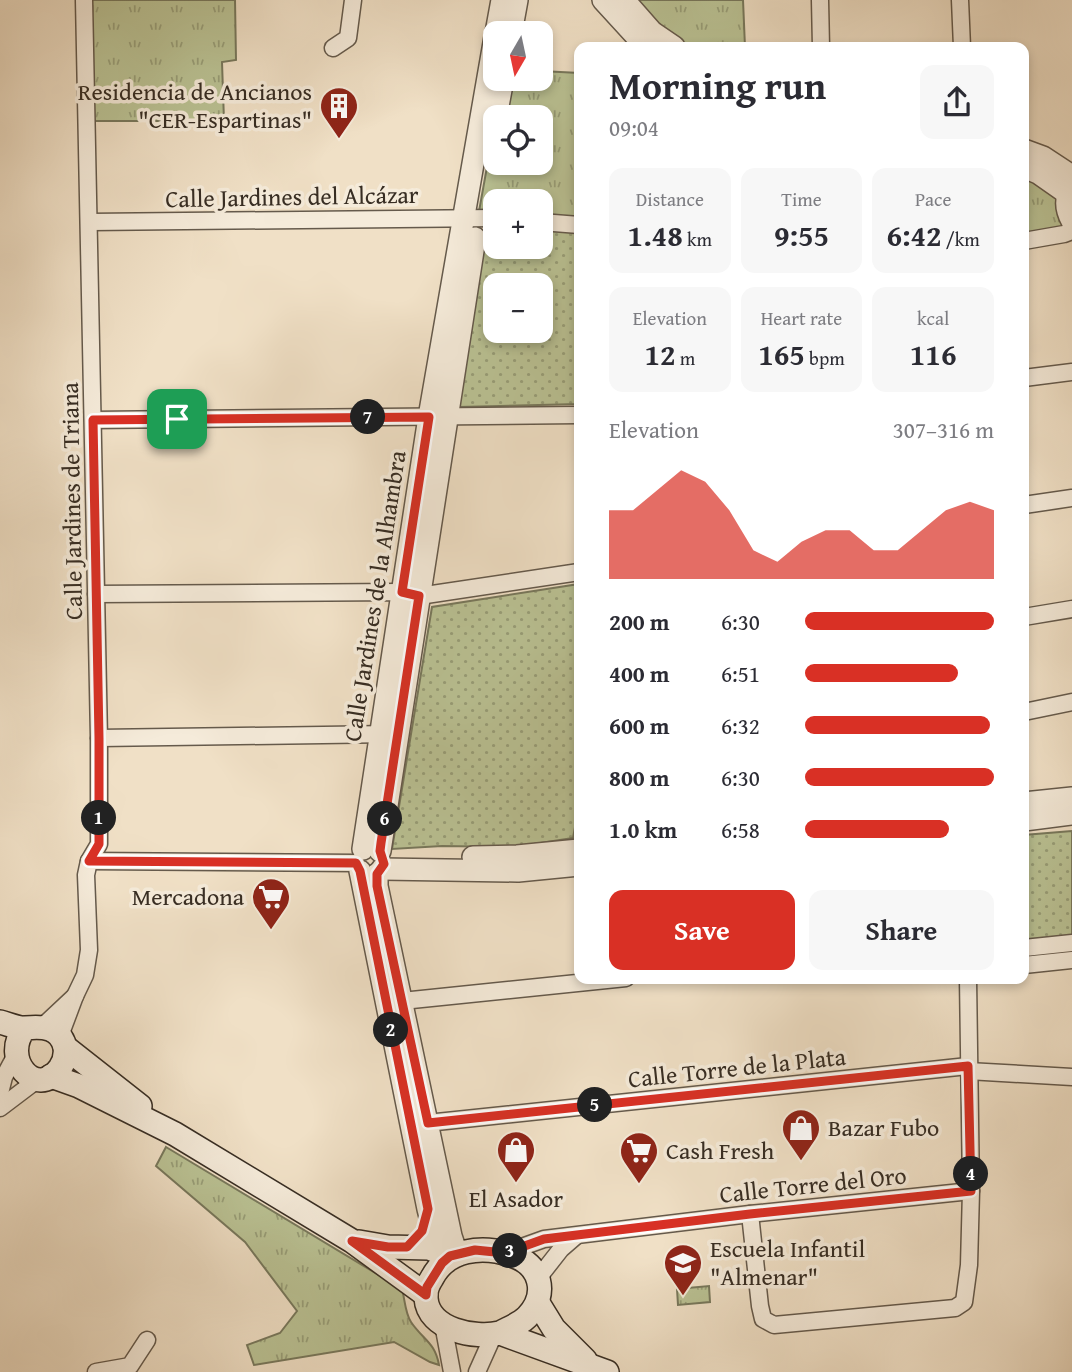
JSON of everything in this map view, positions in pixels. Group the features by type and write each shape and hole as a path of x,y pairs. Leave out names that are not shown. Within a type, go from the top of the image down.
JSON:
{"main road":[{"path":"0,1022 48,1034 175,1134"},
{"path":"48,1034 17,1034 7,1054 18,1071 26,1077 79,1086 175,1134 352,1241 426,1295"},
{"path":"44,1078 63,1064 48,1034"},
{"path":"352,1241 388,1247 429,1248 447,1256 475,1250 520,1257 539,1277 541,1289 538,1303 527,1317 497,1334"},
{"path":"447,1256 427,1287 426,1295 432,1312 443,1324 467,1334 497,1334 598,1368"},
{"path":"538,1303 554,1329 598,1368"}],"street":[{"name":"Calle Jardines de Triana","path":"48,1034 75,996 85,975 89,950 86,875 89,861 99,844 84,0"},
{"path":"333,48 348,38 352,0"},
{"name":"Calle Jardines de la Alhambra","path":"498,21 502,0"},
{"path":"513,21 517,0"},
{"path":"603,0 641,42"},
{"path":"624,0 652,32 667,42"},
{"path":"820,0 821,42"},
{"path":"960,0 962,42"},
{"name":"Calle Jardines de la Alhambra","path":"479,217 490,91"},
{"path":"1029,152 1043,157 1071,186"},
{"path":"1029,169 1071,186"},
{"name":"Calle Jardines de la Alhambra","path":"447,1256 428,1209 372,862 438,416 486,175"},
{"path":"1071,186 1066,203 1072,221"},
{"name":"Calle Jardines del Alcázar","path":"90,222 479,217"},
{"path":"553,223 574,225"},
{"path":"1029,240 1072,231"},
{"path":"1029,378 1072,372"},
{"path":"93,420 574,415"},
{"path":"1029,504 1072,498"},
{"path":"96,594 411,594 574,573"},
{"path":"1029,616 1072,609"},
{"path":"1029,711 1072,702"},
{"path":"99,738 389,733"},
{"path":"1029,802 1072,798"},
{"path":"1029,819 1072,814"},
{"path":"89,861 372,862 517,856 574,850"},
{"path":"372,862 518,872 574,866"},
{"name":"Calle Jardines de la Alhambra","path":"372,862 451,1236 447,1256"},
{"path":"1029,947 1072,943"},
{"path":"1029,964 1072,960"},
{"path":"402,1002 574,984"},
{"path":"750,1214 760,1306 763,1319 774,1325 954,1308 964,1302 967,1289 971,1191 968,984"},
{"path":"0,1093 7,1054"},
{"name":"Calle Torre de la Plata","path":"428,1123 968,1069 1072,1077"},
{"path":"0,1108 44,1078"},
{"name":"Calle Torre del Oro","path":"505,1253 544,1239 971,1191"},
{"path":"407,1247 422,1231 428,1209"},
{"path":"539,1277 561,1249 576,1236"},
{"path":"443,1324 452,1372"},
{"path":"477,1372 497,1334"},
{"path":"96,1372 130,1366 147,1340"}],"green space":[{"path":"84,0 235,0 236,60 222,62 224,121 87,121"},
{"path":"624,0 743,0 745,42 669,42"},
{"path":"553,72 574,73 574,225 553,223 553,189 483,189 486,175 553,175 553,105 498,105 501,91 553,91"},
{"path":"1029,170 1068,194 1072,231 1029,239"},
{"path":"483,189 483,217 478,217"},
{"path":"553,230 574,232 574,404 459,407 483,253 483,259 553,259"},
{"path":"574,585 573,838 514,847 442,846 392,849 432,607"},
{"path":"1072,831 1072,937 1029,941 1029,835"},
{"path":"166,1147 402,1289 409,1318 432,1346 439,1365 394,1342 254,1365 247,1345 280,1333 297,1311 245,1242 156,1166"},
{"path":"709,1286 710,1302 678,1305 677,1289"}],"place":[{"name":"Residencia de Ancianos \"CER-Espartinas\"","path":"339,140"},
{"name":"Mercadona","path":"271,931"},
{"name":"Bazar Fubo","path":"801,1162"},
{"name":"El Asador","path":"516,1184"},
{"name":"Cash Fresh","path":"639,1185"},
{"name":"Escuela Infantil \"Almenar\"","path":"683,1297"}],"route":[{"path":"429,417 402,592 419,596 381,843 380,851 384,864 381,872 377,874 377,886 428,1123 968,1066 971,1191 544,1239 505,1253 475,1250 450,1256 442,1263 427,1287 426,1295 352,1241 407,1247 422,1231 428,1209 360,871 356,863 89,861 99,844 93,420 177,419 429,417"}]}
